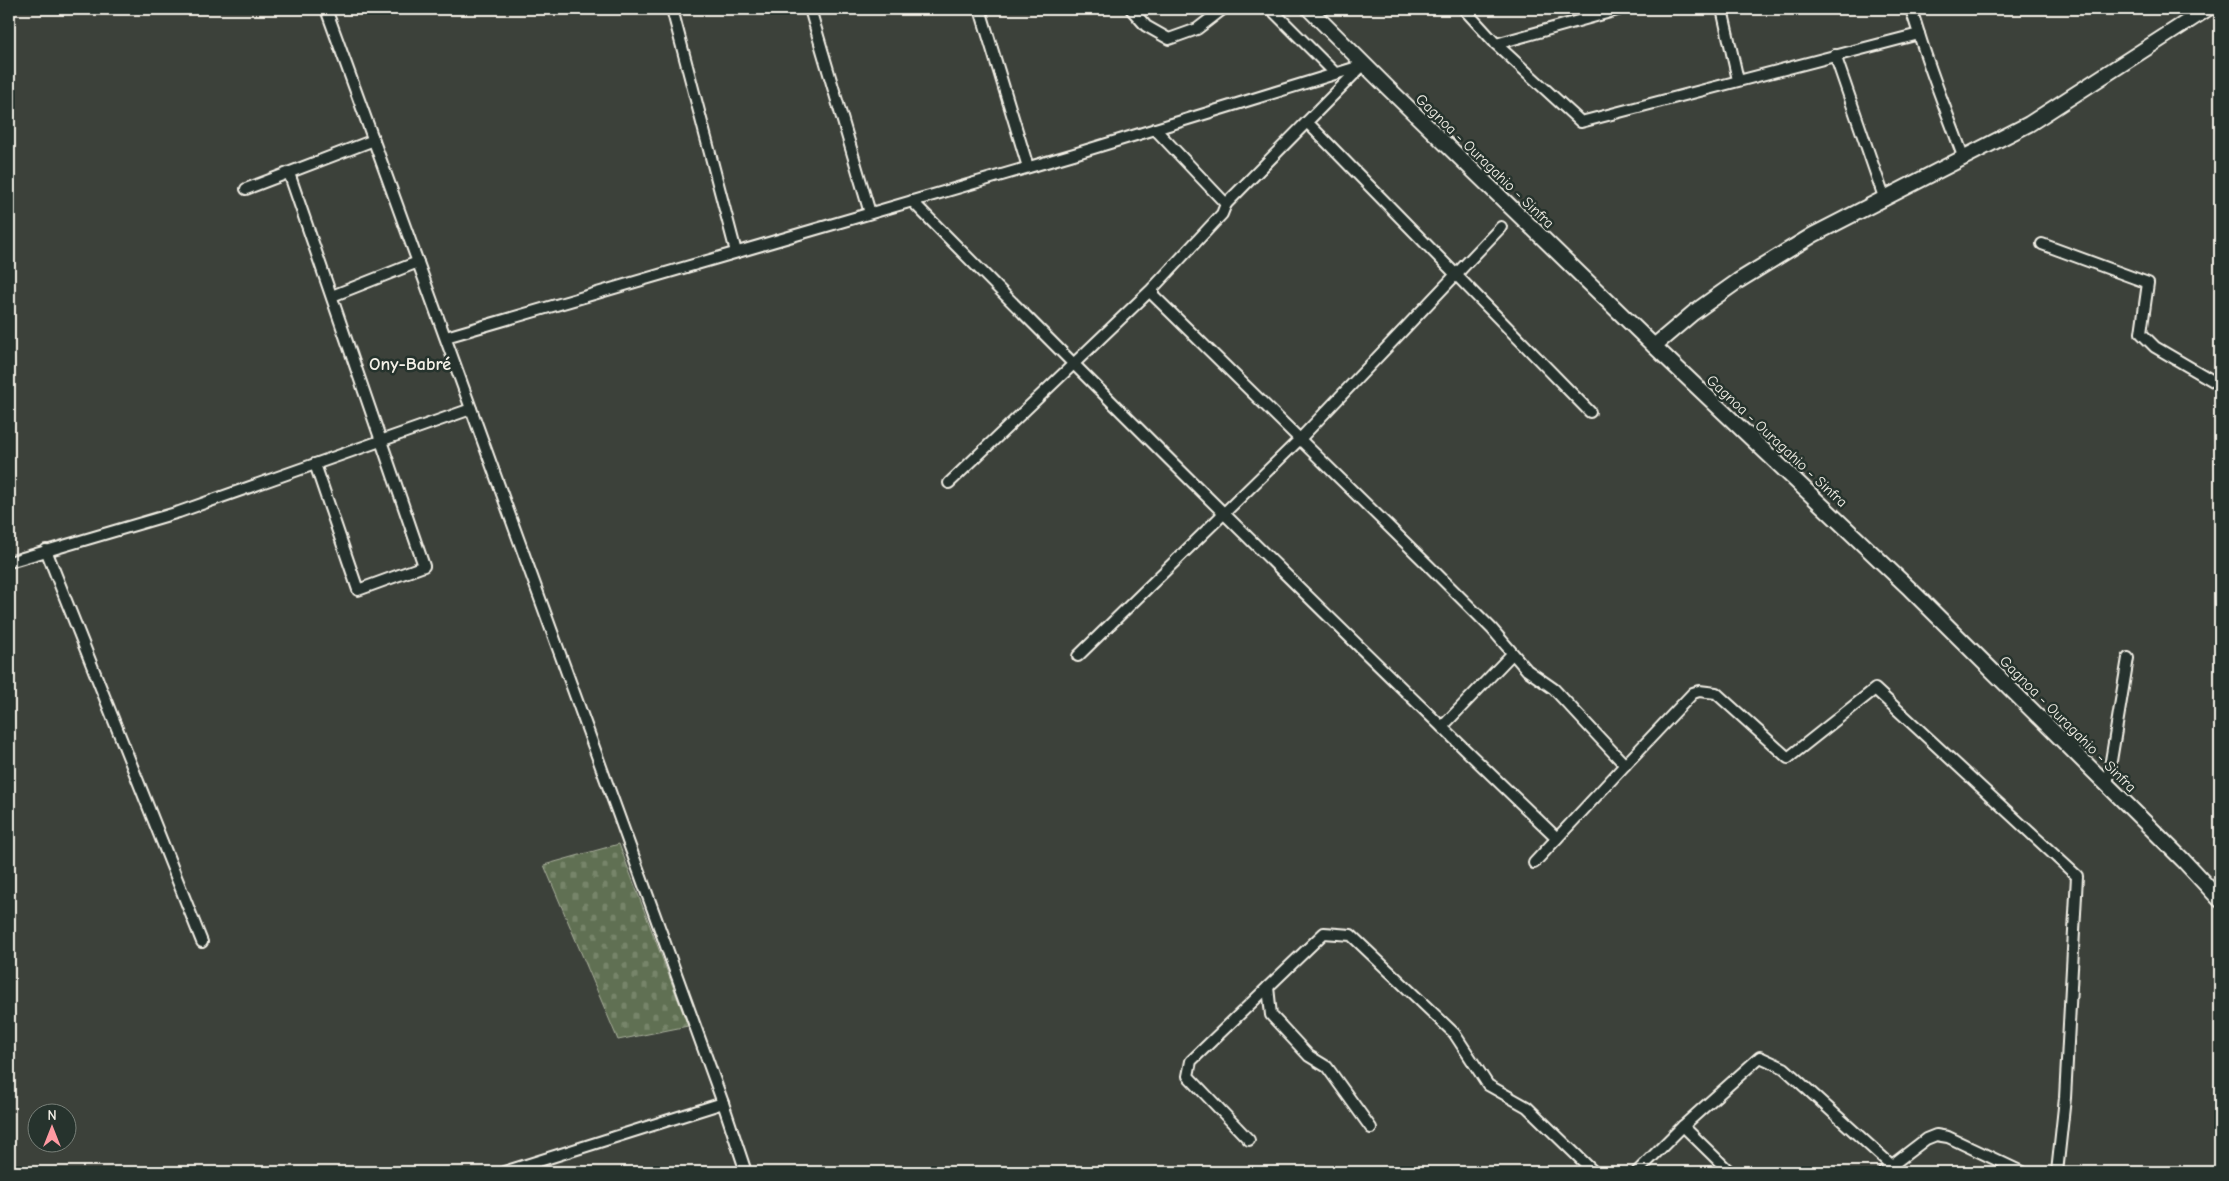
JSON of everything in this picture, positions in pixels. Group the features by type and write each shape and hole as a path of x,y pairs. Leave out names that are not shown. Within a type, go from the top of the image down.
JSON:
{"main road":[{"name":"Gagnoa - Ouragahio - Sinfra","path":"1309,9 1654,346 1910,589 2218,894"},
{"path":"1654,346 1693,313 1738,281 1813,235 1885,200 2029,124 2207,9"}],"street":[{"path":"326,9 723,1102 746,1172"},
{"path":"672,9 736,252"},
{"path":"810,9 870,213"},
{"path":"980,9 1028,167"},
{"path":"1131,9 1146,26 1169,38 1197,29 1223,9"},
{"path":"1271,9 1335,74"},
{"path":"1464,9 1496,44 1581,122 1919,34"},
{"path":"1496,44 1621,9"},
{"path":"1722,9 1738,80"},
{"path":"1911,9 1932,78 1940,89 1964,159"},
{"path":"1835,55 1885,200"},
{"path":"446,337 1028,167 1364,64"},
{"path":"949,483 1153,288 1222,214 1226,204 1364,64"},
{"path":"1307,122 1590,412"},
{"path":"1155,129 1226,204"},
{"path":"246,189 374,140"},
{"path":"290,173 424,566 358,590 315,464"},
{"path":"912,201 1073,363 1557,838"},
{"path":"1078,656 1300,439 1501,227"},
{"path":"2042,244 2148,283 2140,333 2155,347 2220,385"},
{"path":"332,296 418,262"},
{"path":"1153,288 1153,295 1435,572 1527,670 1554,689 1625,765"},
{"path":"9,562 179,512 471,409"},
{"path":"46,550 202,942"},
{"path":"1442,727 1512,654"},
{"path":"2107,785 2128,658"},
{"path":"1534,863 1693,693 1699,691 1716,693 1788,758 1876,688 2077,876 2065,1098 2058,1172"},
{"path":"1248,1140 1188,1076 1190,1061 1324,933 1351,935 1454,1033 1488,1086 1527,1107 1594,1172"},
{"path":"1268,986 1272,1015 1309,1056 1327,1067 1371,1128"},
{"path":"1637,1172 1683,1126 1760,1058 1784,1068 1890,1164"},
{"path":"504,1172 723,1102"},
{"path":"1683,1126 1730,1172"},
{"path":"1883,1172 1890,1164 1926,1139 1936,1135 1948,1136 2022,1172"}],"green space":[{"path":"619,844 688,1026 618,1040 544,865"}],"district":[{"name":"Ony-Babré","path":"410,364"}]}
